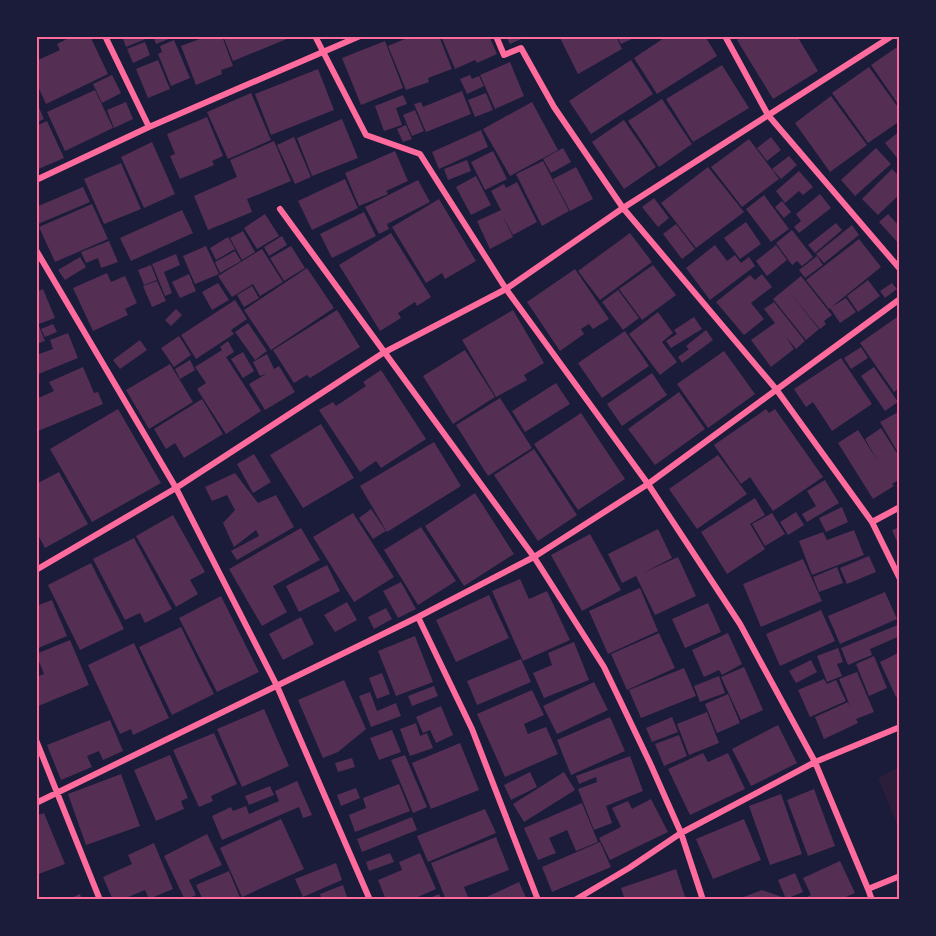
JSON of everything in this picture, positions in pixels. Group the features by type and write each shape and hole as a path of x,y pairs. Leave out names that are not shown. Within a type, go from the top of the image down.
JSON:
{"street":[{"path":"105,36 149,127"},
{"path":"315,36 366,135 420,154 506,288 648,484 740,624 815,762 872,900"},
{"path":"36,180 149,127 360,36"},
{"path":"496,36 504,55 521,48 554,107 622,208 776,389 872,522 900,579"},
{"path":"725,36 768,115 900,268"},
{"path":"36,570 176,488 383,352 506,288 622,208 892,36"},
{"path":"280,209 534,557 604,667 681,833 703,900"},
{"path":"36,250 176,488 277,686 370,900"},
{"path":"36,803 418,617 534,557 648,484 900,299"},
{"path":"872,522 900,507"},
{"path":"418,617 472,729 538,900"},
{"path":"575,900 629,868 681,833 815,762 900,728"},
{"path":"36,740 100,900"},
{"path":"868,889 900,876"}],"shaded area":[{"path":"900,767 900,831 878,778"}],"building":[{"path":"73,36 90,36 108,74 46,104 36,82 36,61 60,50 57,44"},
{"path":"122,36 153,36 126,47"},
{"path":"153,36 176,36 156,44"},
{"path":"208,36 222,36 233,66 221,70 222,74 196,85 181,46"},
{"path":"223,36 294,36 233,61"},
{"path":"412,36 439,36 452,69 428,78 429,82 406,90 388,46"},
{"path":"441,36 489,36 497,54 455,69"},
{"path":"506,36 528,36 510,44"},
{"path":"559,36 616,36 622,49 578,74"},
{"path":"617,36 638,36 621,44"},
{"path":"667,36 705,36 717,56 657,94 634,58"},
{"path":"744,36 797,36 818,71 773,99 737,40"},
{"path":"174,40 190,78 171,86 158,54 162,52 160,46"},
{"path":"385,41 403,88 361,105 342,58"},
{"path":"145,42 150,55 133,63 127,49"},
{"path":"900,45 900,107 871,65"},
{"path":"158,60 170,89 148,98 136,69"},
{"path":"631,60 653,94 591,134 569,101"},
{"path":"510,62 524,96 495,109 480,75"},
{"path":"722,65 749,108 693,142 666,99"},
{"path":"869,67 900,110 900,121 868,143 832,93"},
{"path":"318,69 334,110 271,135 255,94"},
{"path":"112,75 121,93 102,103 93,84"},
{"path":"470,75 472,79 479,76 484,86 467,94 460,79"},
{"path":"95,90 113,128 65,151 47,112"},
{"path":"462,91 471,114 426,132 414,104 421,102 423,107"},
{"path":"251,93 271,140 228,159 207,112"},
{"path":"486,93 493,110 475,117 468,100"},
{"path":"403,95 407,104 396,108 402,125 384,131 375,106"},
{"path":"831,96 867,145 830,172 795,123"},
{"path":"662,99 692,144 659,167 628,121"},
{"path":"36,101 44,119 36,123"},
{"path":"126,102 133,119 114,128 107,110"},
{"path":"532,102 558,150 510,176 483,129"},
{"path":"415,110 424,131 412,136 403,115"},
{"path":"207,117 223,156 212,161 214,165 180,179 170,156 175,154 167,134"},
{"path":"342,119 358,158 312,176 297,138"},
{"path":"624,120 656,167 624,189 592,142"},
{"path":"47,121 64,158 36,170 36,126"},
{"path":"406,125 412,139 403,142 397,129"},
{"path":"481,130 488,147 439,169 432,152"},
{"path":"900,131 900,157 898,159 885,143"},
{"path":"294,137 311,177 295,184 277,145"},
{"path":"771,137 781,150 767,161 757,148"},
{"path":"749,139 779,179 742,207 711,167"},
{"path":"274,141 291,181 247,199 252,212 208,230 194,196 237,177 230,160"},
{"path":"152,142 175,194 144,208 121,157"},
{"path":"563,148 571,162 551,173 543,159"},
{"path":"876,148 891,164 855,196 841,180"},
{"path":"395,151 408,181 386,191 388,194 359,206 345,173"},
{"path":"493,151 507,179 485,190 471,162"},
{"path":"789,156 797,165 781,179 772,169"},
{"path":"467,160 471,171 448,180 444,169"},
{"path":"543,161 569,211 542,226 516,174"},
{"path":"121,163 141,209 104,224 84,179"},
{"path":"576,167 593,199 570,211 553,179"},
{"path":"708,167 744,212 696,248 661,203"},
{"path":"892,169 900,177 900,194 878,215 862,199"},
{"path":"799,171 813,187 803,195 799,191 785,203 776,191"},
{"path":"476,176 491,205 471,215 456,187"},
{"path":"345,179 358,208 312,230 298,201"},
{"path":"418,180 430,202 387,224 389,229 379,234 365,207"},
{"path":"517,182 537,222 513,235 502,215 513,237 490,249 477,221 501,210 491,191 504,184 506,188"},
{"path":"83,187 90,202 38,224 36,207"},
{"path":"820,194 831,208 799,233 794,227 801,221 796,214"},
{"path":"764,195 789,229 771,242 746,209"},
{"path":"654,198 669,218 658,227 642,207"},
{"path":"439,199 476,261 445,279 442,273 426,283 392,227"},
{"path":"782,201 791,212 784,218 775,207"},
{"path":"92,204 108,239 55,262 39,227"},
{"path":"182,210 193,233 131,261 120,238"},
{"path":"364,212 376,236 332,258 320,234"},
{"path":"265,214 279,236 257,249 244,228"},
{"path":"888,214 900,227 900,245 879,222"},
{"path":"746,222 761,244 740,259 724,238"},
{"path":"836,223 842,230 815,253 808,245"},
{"path":"676,224 695,249 682,259 663,234"},
{"path":"852,225 859,235 824,263 816,254"},
{"path":"792,230 813,257 802,266 797,261 792,265 776,243"},
{"path":"243,231 255,252 242,260 230,238"},
{"path":"391,233 431,297 417,306 415,302 398,313 401,318 380,331 339,265"},
{"path":"630,233 652,262 600,300 578,271"},
{"path":"282,236 287,245 269,256 264,247"},
{"path":"228,237 235,249 216,260 210,248"},
{"path":"859,239 881,267 829,309 806,280"},
{"path":"109,241 118,262 101,268 98,258 86,263 81,252"},
{"path":"715,245 727,261 735,255 741,263 749,257 755,266 710,300 686,268"},
{"path":"776,245 787,260 767,276 756,261"},
{"path":"206,246 219,274 195,284 183,256"},
{"path":"291,246 305,268 284,281 270,258"},
{"path":"262,249 283,282 260,296 253,284 232,297 218,276"},
{"path":"235,251 241,261 220,273 215,262"},
{"path":"176,254 180,265 164,272 172,293 165,296 152,264"},
{"path":"817,256 823,265 805,278 799,270"},
{"path":"80,257 86,267 65,280 58,270"},
{"path":"151,265 157,280 144,285 138,270"},
{"path":"653,265 676,295 642,320 619,289"},
{"path":"307,268 334,308 271,350 244,310"},
{"path":"575,269 609,319 593,329 589,324 581,329 584,334 560,351 527,302"},
{"path":"107,273 111,282 125,276 137,303 125,309 128,315 93,331 73,288"},
{"path":"189,274 196,291 180,298 172,282"},
{"path":"762,274 772,287 751,303 764,319 744,335 716,302 750,275 755,280"},
{"path":"801,276 832,315 824,321 826,324 820,329 790,293 819,329 806,340 773,299"},
{"path":"868,280 880,296 858,312 847,296"},
{"path":"157,281 166,301 152,307 143,286"},
{"path":"218,283 229,300 212,310 202,292"},
{"path":"892,283 897,289 885,298 880,291"},
{"path":"252,286 259,298 244,307 237,295"},
{"path":"43,289 55,318 36,325 36,292"},
{"path":"618,290 639,318 623,330 602,302"},
{"path":"846,298 856,312 840,323 830,308"},
{"path":"235,300 247,319 231,330 234,334 196,359 181,335"},
{"path":"774,302 805,341 796,349 786,337 794,349 771,367 751,340 775,323 764,309"},
{"path":"176,309 182,315 171,326 165,320"},
{"path":"337,310 360,347 310,378 307,375 294,383 273,350"},
{"path":"513,310 544,363 524,375 527,380 496,397 462,340"},
{"path":"658,312 673,333 662,342 677,362 660,375 629,334"},
{"path":"900,315 900,387 894,392 860,343"},
{"path":"694,317 702,329 671,348 666,341 677,334 674,330"},
{"path":"248,323 267,351 255,360 235,332"},
{"path":"53,324 57,332 45,337 41,329"},
{"path":"39,326 45,341 36,344 36,328"},
{"path":"706,330 713,340 682,363 678,357 689,349 686,346"},
{"path":"625,331 649,366 602,398 578,363"},
{"path":"68,333 78,358 36,375 36,355 53,349 50,340"},
{"path":"179,336 191,355 174,367 161,348"},
{"path":"140,340 147,350 120,369 113,360"},
{"path":"228,341 234,352 226,357 261,411 226,434 197,389 206,383 195,367 222,350 220,347"},
{"path":"861,347 868,358 851,369 844,358"},
{"path":"465,350 495,397 453,424 423,376"},
{"path":"724,351 755,394 708,428 677,384"},
{"path":"243,352 254,371 243,378 231,359"},
{"path":"267,354 274,369 279,366 295,392 265,410 249,384 266,374 260,376 253,362"},
{"path":"841,358 872,404 832,431 813,402 806,407 794,389"},
{"path":"190,360 195,370 180,379 175,369"},
{"path":"170,364 193,402 149,429 126,390"},
{"path":"83,367 94,393 98,392 103,404 38,431 36,399 54,391 49,382"},
{"path":"874,367 898,402 885,411 861,376"},
{"path":"381,370 426,439 381,468 376,461 360,472 319,410 333,402 336,406 366,386 363,382"},
{"path":"652,373 667,395 622,426 607,404"},
{"path":"556,383 570,404 525,432 512,411"},
{"path":"679,392 705,429 655,465 628,429"},
{"path":"500,398 532,448 488,476 456,425"},
{"path":"202,399 223,434 184,458 175,443 166,449 154,429"},
{"path":"118,409 161,483 92,522 50,449"},
{"path":"766,409 769,413 775,409 823,477 773,511 750,477 741,484 714,445"},
{"path":"900,411 900,456 880,422"},
{"path":"581,413 625,479 578,510 534,444"},
{"path":"321,424 354,478 303,508 270,455"},
{"path":"881,428 900,458 900,479 892,484 894,486 873,499 838,443 858,430 879,463 865,439"},
{"path":"434,442 461,486 387,532 360,486"},
{"path":"534,449 577,515 538,541 494,475"},
{"path":"254,454 271,482 253,493 237,464"},
{"path":"718,455 747,494 697,529 669,489"},
{"path":"59,472 88,524 45,548 36,531 36,484"},
{"path":"235,473 258,503 276,495 294,527 237,560 231,551 259,536 256,530 234,547 223,523 235,510 227,495 212,501 205,487"},
{"path":"825,480 839,503 807,522 802,514 816,506 807,491"},
{"path":"475,493 514,554 464,586 425,526"},
{"path":"755,498 765,515 750,524 765,549 727,574 701,532"},
{"path":"842,507 848,522 826,532 819,518"},
{"path":"371,509 386,531 373,539 359,518"},
{"path":"796,512 804,525 788,535 780,522"},
{"path":"353,513 394,577 354,602 313,537"},
{"path":"772,513 785,534 765,546 752,524"},
{"path":"173,515 205,572 190,580 198,594 176,607 136,536"},
{"path":"421,527 456,581 418,605 384,550"},
{"path":"900,527 900,548 892,530"},
{"path":"301,528 320,560 273,586 287,612 262,626 229,569"},
{"path":"658,529 672,558 643,573 678,557 696,596 655,615 636,576 622,583 608,554"},
{"path":"854,530 864,555 812,575 799,541 823,532 827,540"},
{"path":"590,534 621,590 582,611 551,555"},
{"path":"134,538 172,609 145,623 140,613 125,620 93,559"},
{"path":"869,556 876,572 847,584 840,568"},
{"path":"803,559 822,601 761,627 743,584"},
{"path":"91,563 124,629 80,650 48,585"},
{"path":"327,565 340,591 299,612 286,586"},
{"path":"837,567 843,583 819,592 813,577"},
{"path":"520,579 529,599 547,591 570,640 523,661 492,591"},
{"path":"401,582 416,609 398,618 383,591"},
{"path":"640,588 658,631 608,654 589,611"},
{"path":"885,592 897,619 840,644 828,616"},
{"path":"489,595 509,638 456,662 436,620"},
{"path":"221,596 259,672 217,692 179,618"},
{"path":"52,600 67,636 36,649 36,606"},
{"path":"347,602 357,620 335,632 324,615"},
{"path":"708,603 721,632 685,648 672,619"},
{"path":"386,608 392,619 374,629 368,617"},
{"path":"821,610 835,641 780,666 766,634"},
{"path":"301,617 314,644 283,660 269,634"},
{"path":"900,624 900,636 870,649 872,655 848,665 841,648"},
{"path":"181,627 214,694 172,715 139,647"},
{"path":"659,633 675,668 627,690 611,654"},
{"path":"728,633 742,664 722,675 719,670 704,677 692,650"},
{"path":"415,636 433,682 396,696 378,651"},
{"path":"70,640 89,685 36,707 36,677 44,674 36,654"},
{"path":"574,642 589,680 544,698 533,673 552,665 548,653"},
{"path":"134,643 169,718 133,735 131,729 120,734 88,665"},
{"path":"838,648 843,662 837,664 842,676 827,682 817,656"},
{"path":"900,652 900,695 896,697 880,662"},
{"path":"874,656 887,688 869,696 856,664"},
{"path":"521,659 531,682 477,705 467,681"},
{"path":"811,660 817,672 796,683 789,671"},
{"path":"744,667 763,710 741,720 721,677"},
{"path":"684,668 696,696 641,718 629,690"},
{"path":"857,672 874,712 856,719 858,723 824,739 815,717 848,702 851,708 839,679"},
{"path":"382,673 390,694 377,699 369,678"},
{"path":"719,676 725,693 700,702 694,686"},
{"path":"824,679 827,684 836,680 846,701 810,717 798,690"},
{"path":"344,680 366,729 338,752 323,758 298,700"},
{"path":"594,682 608,710 557,734 543,706"},
{"path":"434,686 438,696 412,706 408,696"},
{"path":"532,690 544,715 524,724 528,734 546,727 558,754 505,777 477,714"},
{"path":"370,692 377,711 396,703 401,716 371,727 359,696"},
{"path":"728,694 740,723 717,733 705,704"},
{"path":"441,706 453,735 436,743 430,730 423,733 416,717"},
{"path":"264,709 289,766 242,787 217,729"},
{"path":"707,712 719,743 689,755 677,724"},
{"path":"610,717 625,751 571,775 557,740"},
{"path":"672,717 678,732 652,742 646,728"},
{"path":"110,720 123,751 103,760 99,751 87,756 92,767 61,780 47,745"},
{"path":"416,723 420,736 427,733 433,748 410,756 400,729"},
{"path":"778,725 797,763 751,786 732,749"},
{"path":"392,730 401,752 379,760 370,738"},
{"path":"214,733 237,784 211,796 213,801 199,807 173,750"},
{"path":"679,735 687,756 664,766 655,744"},
{"path":"460,743 479,790 431,809 412,763"},
{"path":"703,753 708,762 728,753 745,789 690,815 668,769"},
{"path":"170,755 188,798 181,801 184,809 156,821 134,770"},
{"path":"405,755 427,807 413,813 391,760"},
{"path":"630,756 643,791 606,806 612,823 594,830 578,789 597,782 596,777 579,784 576,776"},
{"path":"352,758 355,767 338,772 335,763"},
{"path":"530,772 537,787 511,800 504,785"},
{"path":"564,772 575,790 524,822 513,804"},
{"path":"121,774 140,826 86,845 68,794"},
{"path":"297,781 312,815 303,818 299,807 222,840 212,816 231,807 233,811 246,806 249,814 279,801 275,791"},
{"path":"399,784 410,811 355,832 349,815 366,808 363,798"},
{"path":"270,786 274,795 249,805 245,796"},
{"path":"356,788 360,798 341,806 337,795"},
{"path":"814,789 835,846 808,856 787,800"},
{"path":"781,794 802,854 770,865 749,806"},
{"path":"651,799 668,832 610,860 599,838 621,827 612,808 628,801 632,809"},
{"path":"582,803 598,842 576,851 567,830 549,838 556,853 538,860 524,828"},
{"path":"485,809 496,833 428,862 417,836"},
{"path":"44,813 65,864 36,875 36,816"},
{"path":"412,817 417,830 362,852 357,839"},
{"path":"281,819 304,869 242,897 220,848"},
{"path":"744,819 761,860 713,879 696,839"},
{"path":"207,834 222,865 189,880 196,895 185,900 164,856"},
{"path":"496,837 509,870 464,887 469,900 446,900 431,863"},
{"path":"600,842 611,867 552,892 542,867"},
{"path":"154,843 173,889 149,899 145,890 121,900 113,900 103,877 132,864 128,855"},
{"path":"390,853 394,862 369,871 366,862"},
{"path":"420,853 436,889 411,900 386,900 378,880 402,870 399,862"},
{"path":"840,861 855,893 839,900 800,900 811,895 803,878"},
{"path":"336,863 342,880 303,897 295,879"},
{"path":"676,869 686,900 625,900 621,888"},
{"path":"229,871 241,900 203,900 196,885"},
{"path":"795,873 803,892 786,899 778,880"},
{"path":"519,882 527,900 480,900"},
{"path":"343,885 347,897 339,900 322,900 320,894"},
{"path":"762,890 782,897 783,900 736,900"},
{"path":"80,894 82,900 67,900"},
{"path":"439,894 442,900 425,900"}]}
